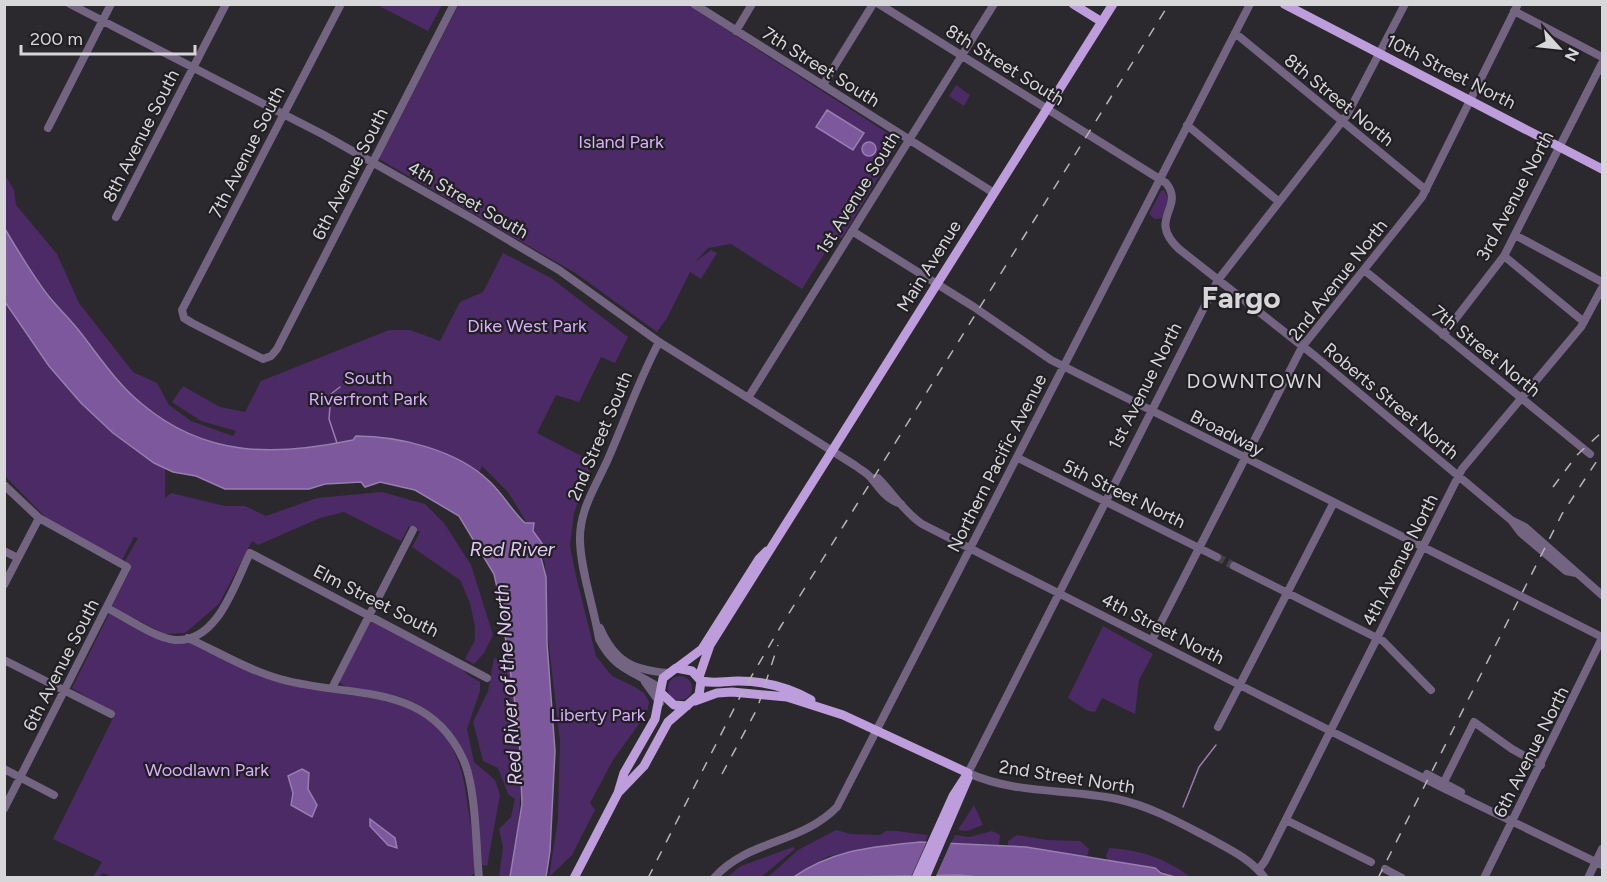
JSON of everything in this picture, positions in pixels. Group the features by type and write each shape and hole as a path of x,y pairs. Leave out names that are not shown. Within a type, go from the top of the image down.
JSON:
{"main road":[{"path":"1073,4 1102,22"},
{"name":"Main Avenue","path":"700,679 710,645 1113,4"},
{"name":"10th Street North","path":"1284,4 1602,169"},
{"name":"Main Avenue","path":"672,670 702,649 759,559 773,545"},
{"path":"574,878 618,794 624,773 652,725 660,704 661,691 672,670 686,668 700,679 701,688 691,704 668,722 644,766 618,794"},
{"name":"2nd Street North","path":"700,679 716,684 739,681 776,684 789,688 823,707 969,773"},
{"path":"661,691 674,705 691,704"},
{"name":"2nd Street North","path":"691,704 717,693 732,692 775,695 823,707"},
{"name":"1st Avenue North","path":"916,878 969,773"},
{"name":"1st Avenue North","path":"925,878 957,797"}],"street":[{"name":"4th Street South","path":"70,4 372,162 559,270 660,342 832,451"},
{"path":"48,128 111,4"},
{"name":"8th Avenue South","path":"116,217 226,4"},
{"name":"7th Avenue South","path":"271,356 263,359 192,323 184,318 182,310 341,4"},
{"name":"6th Avenue South","path":"271,356 454,4"},
{"name":"7th Street South","path":"694,4 994,193"},
{"path":"736,31 752,4"},
{"path":"823,86 873,4"},
{"name":"8th Street South","path":"879,4 1160,178"},
{"name":"1st Avenue South","path":"748,398 994,4"},
{"name":"Northern Pacific Avenue","path":"714,878 728,864 743,854 822,823 837,807 1250,4"},
{"name":"1st Avenue North","path":"969,773 1218,280 1342,122 1358,97 1405,4"},
{"path":"1516,8 1602,57"},
{"name":"2nd Avenue North","path":"1152,640 1302,347 1426,190 1516,8"},
{"name":"8th Street North","path":"1235,33 1426,190"},
{"name":"3rd Avenue North","path":"1443,335 1504,256 1602,63"},
{"path":"1187,125 1278,201"},
{"name":"Roberts Street North","path":"1160,178 1170,188 1172,194 1172,201 1164,222 1167,237 1511,520 1525,527 1571,565 1576,573 1602,595"},
{"name":"Broadway","path":"852,231 938,284 1063,367 1602,638"},
{"path":"1515,235 1602,282"},
{"path":"1504,256 1584,322"},
{"name":"7th Street North","path":"1365,270 1590,454"},
{"name":"4th Avenue North","path":"1259,869 1287,820 1458,477 1584,322 1602,288"},
{"name":"2nd Street South","path":"660,342 642,374 581,521 580,542 599,639 606,652 622,669 661,691"},
{"name":"4th Street North","path":"832,451 872,479 892,502 901,504 911,517 922,524 1599,863"},
{"name":"5th Street North","path":"1018,458 1217,557"},
{"path":"4,485 39,518 4,585"},
{"path":"1218,727 1333,504"},
{"name":"6th Avenue South","path":"4,809 127,567 39,518"},
{"path":"332,688 413,530"},
{"path":"4,551 18,558"},
{"name":"Elm Street South","path":"188,638 204,631 217,620 250,553 370,614 487,678"},
{"path":"1234,566 1377,639 1431,690"},
{"path":"107,608 161,636 175,640 188,638 261,673 281,680 398,699 434,719 446,730 465,761 479,878"},
{"name":"2nd Street South","path":"595,615 604,636 622,660 636,669 672,670"},
{"name":"6th Avenue North","path":"1484,878 1602,638"},
{"path":"4,660 111,714"},
{"path":"636,676 650,688 660,704"},
{"path":"1444,782 1474,722 1512,749 1541,765"},
{"path":"4,770 54,795"},
{"name":"4th Street North","path":"1416,772 1444,782 1465,796"},
{"name":"2nd Street North","path":"969,773 992,783 1023,790 1115,798 1147,807 1220,844 1259,869 1265,878"},
{"path":"1287,820 1371,862"},
{"path":"1588,878 1599,863 1602,849"},
{"path":"1385,869 1402,878"}],"green space":[{"name":"Island Park","path":"459,4 688,5 900,141 842,238 835,237 802,289 731,244 708,248 695,262 711,250 717,253 701,279 690,272 667,318 657,332 577,274 379,159"},
{"path":"377,5 442,5 428,31"},
{"path":"956,85 970,95 964,106 949,96"},
{"path":"5,175 14,190 16,205 57,254 79,303 133,372 157,383 169,405 191,421 233,436 236,431 201,421 172,402 183,386 220,407 245,412 261,381 389,330 410,330 440,341 460,302 483,292 503,253 551,278 628,337 615,363 601,357 579,402 556,395 537,433 593,462 574,513 570,546 576,576 596,656 612,676 644,693 649,702 647,713 613,760 590,803 595,810 572,855 549,877 558,819 560,741 547,629 545,563 524,518 508,492 482,466 479,473 451,458 404,442 356,436 353,440 297,449 243,448 192,435 167,422 142,404 115,376 44,288 9,237 5,230 3,217"},
{"path":"1164,190 1169,200 1162,218 1155,219 1149,214 1161,191"},
{"path":"4,302 37,350 74,395 116,435 165,468 165,498 171,493 225,506 245,506 266,516 317,498 382,492 425,504 444,523 471,565 493,635 484,653 474,664 465,659 475,640 470,603 460,580 412,547 420,532 409,526 401,541 344,512 320,518 258,545 252,541 219,604 185,633 165,634 114,608 112,605 130,571 125,561 138,538 134,537 122,560 47,519 5,476"},
{"name":"Woodlawn Park","path":"109,614 156,638 194,643 250,671 285,684 378,699 404,706 426,717 445,736 459,763 473,838 474,874 467,878 114,878 103,873 98,877 93,877 102,862 53,839 115,714 72,688"},
{"path":"372,622 459,665 468,675 480,682 480,691 467,729 474,762 495,780 500,795 487,866 482,865 474,790 468,767 460,746 447,727 429,711 404,698 348,687 341,684 339,680 368,624"},
{"path":"1103,626 1153,654 1139,680 1135,714 1102,698 1095,712 1088,711 1068,698"},
{"path":"494,658 509,662 520,742 518,824 510,877 499,877 503,847 499,829 511,817 515,799 508,794 498,768 483,761 473,722 488,691"},
{"path":"680,676 689,679 692,688 689,697 680,700 671,697 668,688 671,679"},
{"path":"974,805 983,825 967,831 958,830"},
{"path":"836,830 851,834 880,835 886,831 896,831 928,835 925,842 829,856 792,877 767,878 798,850"},
{"path":"992,831 1000,835 999,845 951,843 955,835 969,837"},
{"path":"1017,835 1047,840 1080,841 1089,849 1087,857 1008,846 1008,841"},
{"path":"793,847 795,849 761,877 727,877 741,866"},
{"path":"1109,848 1152,856 1171,864 1191,877 1175,877 1152,867 1108,860 1106,856"}],"water":[{"path":"827,110 864,133 853,150 816,127"},
{"path":"869,142 874,144 876,149 874,154 869,156 864,154 862,149 864,144"},
{"name":"Red River","path":"5,229 47,294 116,379 142,404 166,422 191,435 243,448 297,449 353,440 356,436 409,442 444,453 476,470 494,486 525,523 534,523 533,531 546,549 545,555 542,552 540,554 546,577 547,643 555,751 550,851 546,877 510,877 522,804 519,731 494,574 459,516 415,490 380,482 365,487 361,482 325,484 309,489 225,489 196,476 173,472 154,463 113,433 81,403 49,366 5,302"},
{"path":"302,769 309,773 308,789 317,805 312,817 291,805 293,793 288,776"},
{"path":"370,819 395,838 397,848 388,845 370,826"},
{"path":"920,842 1026,847 1155,868 1161,873 1175,877 988,878 959,875 792,878 838,855 869,848"}],"pier":[{"path":"928,839 952,840 935,878 911,877"}],"waterway":[{"path":"337,443 329,419 331,394 340,387"},
{"path":"1183,807 1199,767 1216,745"}],"tunnel":[{"path":"1217,557 1234,566"}],"railway":[{"path":"648,878 744,689 781,626 1169,4"},
{"path":"1553,487 1577,455 1602,432"},
{"path":"1378,878 1562,514 1602,453"},
{"path":"722,774 757,709 778,645"}],"district":[{"name":"Fargo","path":"1241,298"},
{"name":"DOWNTOWN","path":"1255,381"}],"park label":[{"name":"Dike West Park","path":"527,326"},
{"name":"South Riverfront Park","path":"368,388"},
{"name":"Liberty Park","path":"598,715"}],"water label":[{"name":"Red River of the North","path":"508,685"}]}
